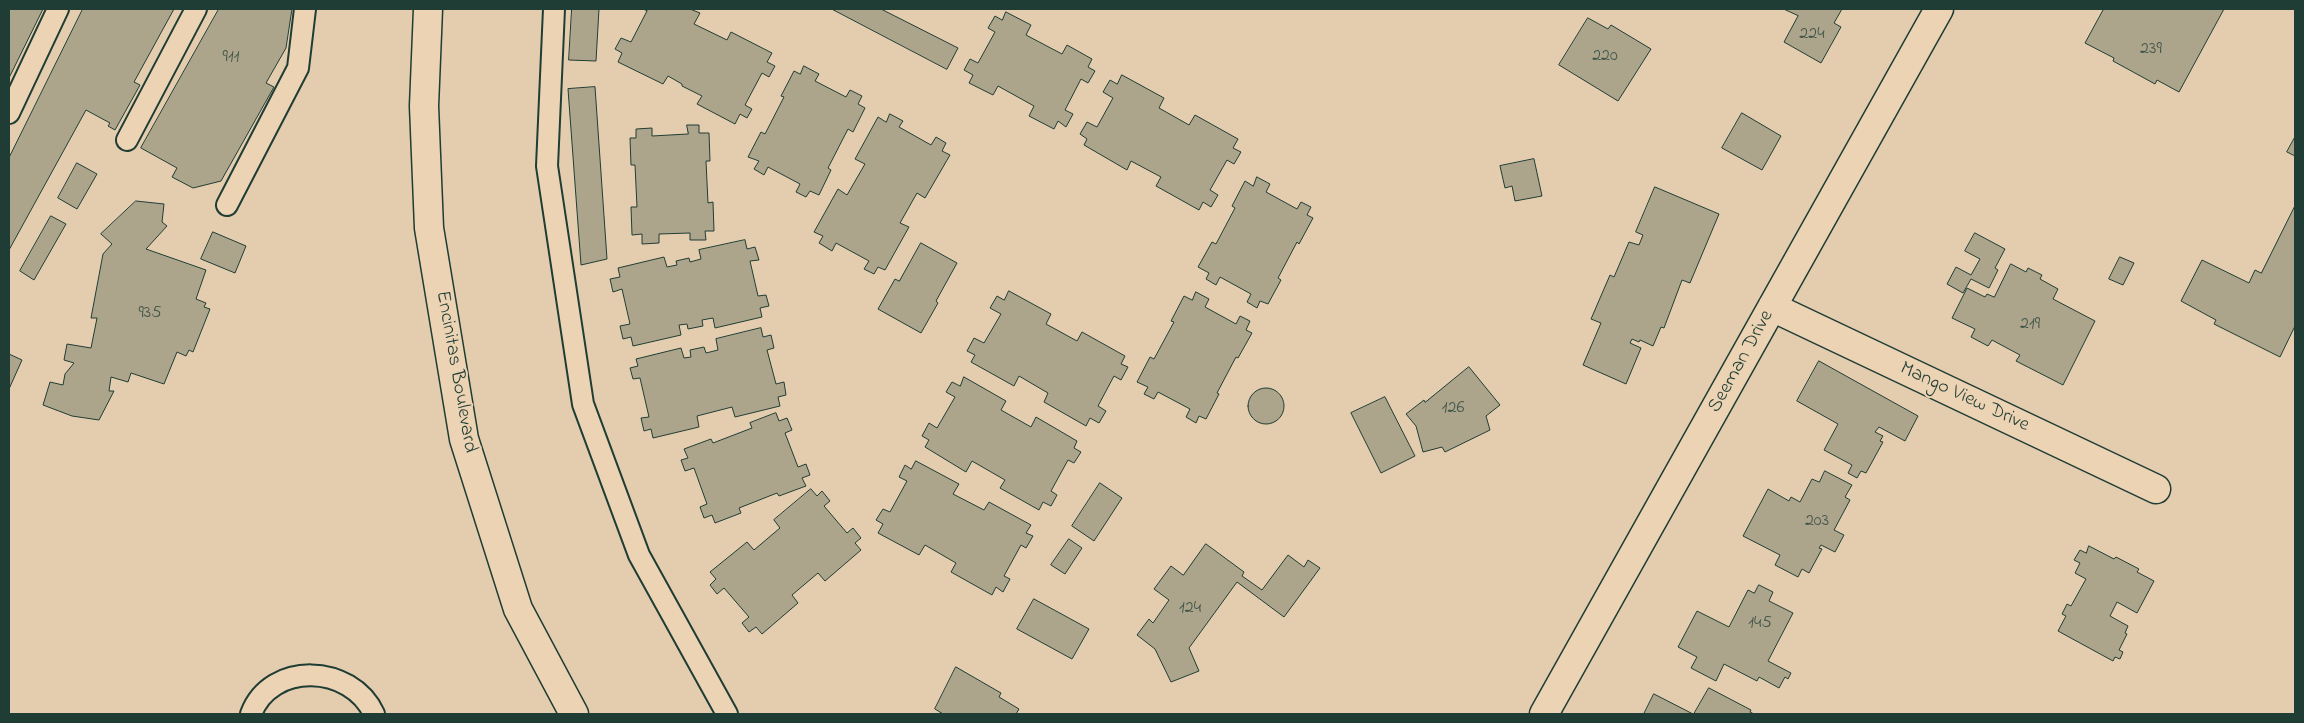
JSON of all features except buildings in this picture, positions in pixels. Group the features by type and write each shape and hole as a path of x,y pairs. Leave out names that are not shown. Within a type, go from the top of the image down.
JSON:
{"street":[{"name":"Encinitas Boulevard","path":"428,9 424,106 429,228 464,439 518,609 574,714"},
{"name":"Seeman Drive","path":"1544,714 1939,9"},
{"name":"Mango View Drive","path":"1772,307 2156,489"}],"lane":[{"path":"9,113 58,9"},
{"path":"127,140 196,9"},
{"path":"227,205 298,68 305,9"},
{"path":"554,9 547,166 584,404 639,555 727,714"},
{"path":"251,714 266,693 286,680 308,675 332,678 353,688 370,704 374,714"}]}
